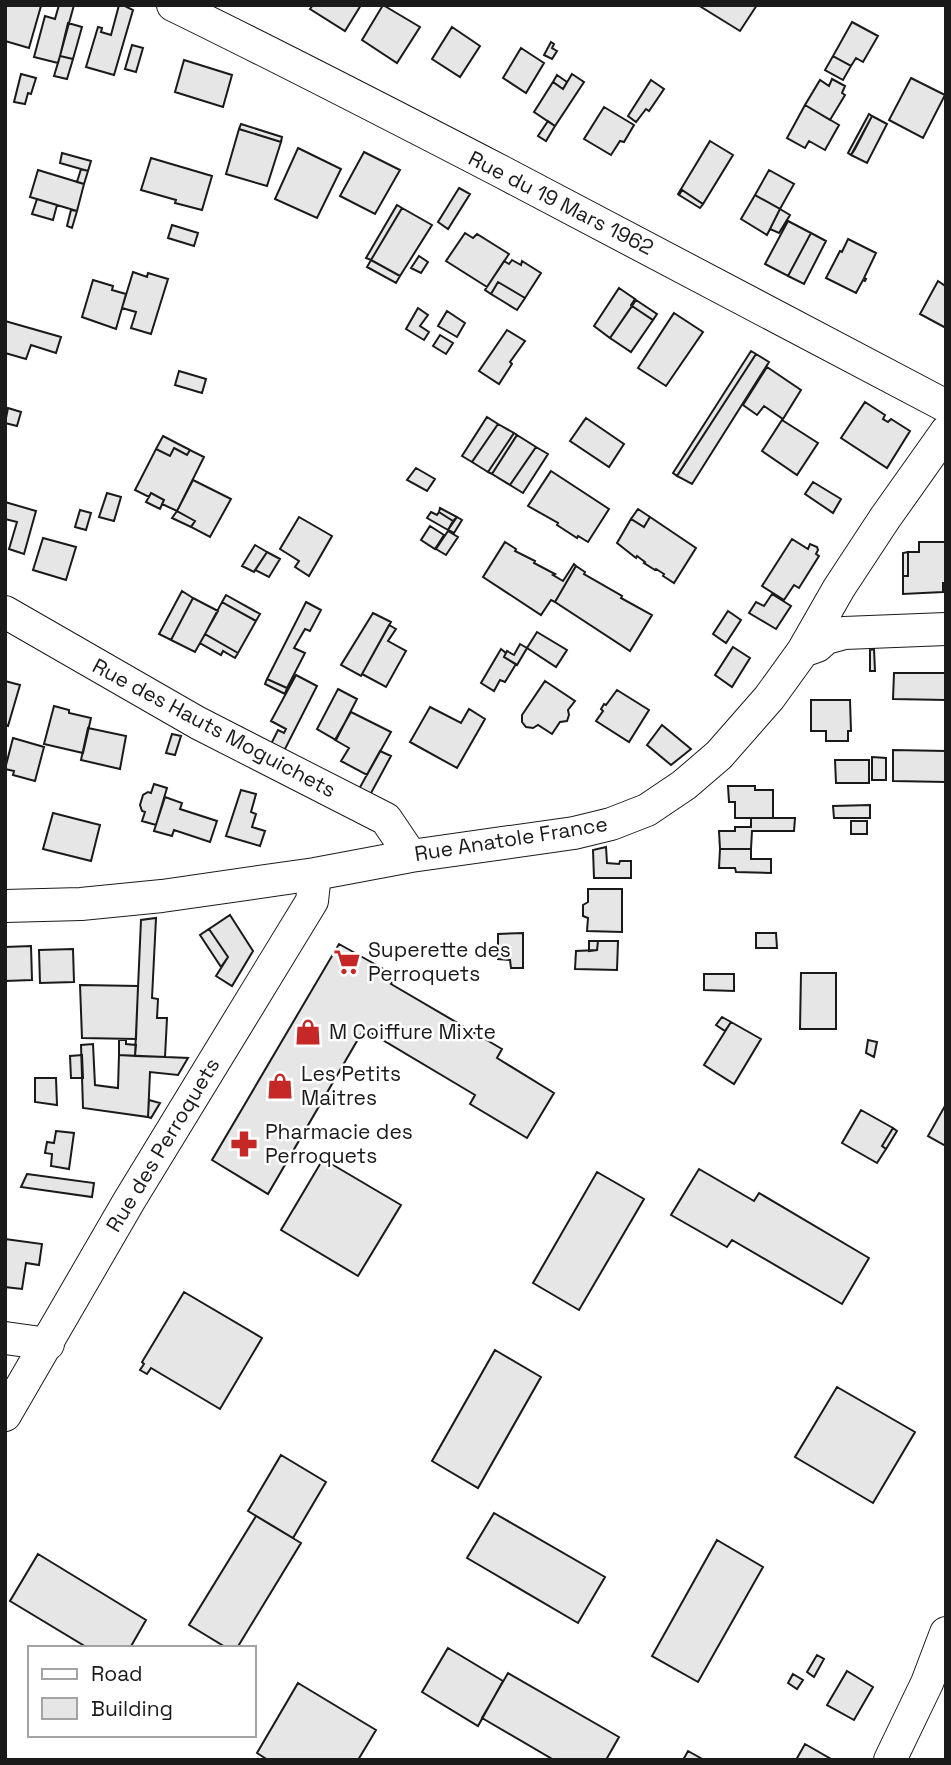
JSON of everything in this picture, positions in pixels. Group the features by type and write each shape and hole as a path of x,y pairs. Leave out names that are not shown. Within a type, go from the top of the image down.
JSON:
{"street":[{"name":"Rue du 19 Mars 1962","path":"173,5 378,107 946,406"},
{"path":"803,651 839,588 946,432"},
{"path":"839,588 846,613 864,632"},
{"name":"Rue des Hauts Moguichets","path":"5,612 198,723 386,819 411,856"},
{"name":"Rue Anatole France","path":"5,906 80,904 162,896 574,833 611,824 648,810 684,785 719,755 769,698 803,651 836,635 946,629"},
{"name":"Rue des Perroquets","path":"5,1415 129,1200 312,901 315,874"},
{"path":"5,1338 48,1344"},
{"path":"890,1760 927,1683 946,1633"}],"building":[{"path":"5,5 41,6 29,48 5,41"},
{"path":"59,5 74,5 58,63 34,57 45,16 55,19"},
{"path":"119,5 133,10 114,75 86,67 98,27 102,28 101,32 111,35"},
{"path":"313,5 361,5 345,31 310,9"},
{"path":"383,5 420,27 397,63 362,40"},
{"path":"698,5 757,5 740,31"},
{"path":"852,22 878,36 863,62 856,58 851,66 833,56"},
{"path":"68,23 82,27 73,59 60,56"},
{"path":"452,27 480,46 460,77 432,59"},
{"path":"551,42 554,44 552,48 557,51 552,59 544,55"},
{"path":"132,45 143,48 136,72 125,69"},
{"path":"521,48 544,63 526,93 503,78"},
{"path":"60,56 73,59 67,79 54,76"},
{"path":"833,56 851,66 843,80 825,70"},
{"path":"184,60 232,75 223,107 175,92"},
{"path":"21,74 36,78 25,104 14,102"},
{"path":"572,74 584,82 555,126 534,112 553,82 563,89"},
{"path":"557,75 567,82 563,89 553,82"},
{"path":"911,78 945,95 923,138 889,120"},
{"path":"832,79 845,86 842,93 845,95 830,120 805,105 820,80 829,86"},
{"path":"651,80 664,89 649,111 646,109 636,122 628,116"},
{"path":"805,105 839,125 825,150 809,141 805,148 787,138"},
{"path":"604,107 634,125 624,142 620,141 611,155 584,139"},
{"path":"869,114 872,116 851,155 848,153"},
{"path":"872,116 887,124 867,163 851,155"},
{"path":"548,121 555,126 546,141 538,136"},
{"path":"241,124 282,137 281,142 239,129"},
{"path":"239,129 281,142 267,186 226,174"},
{"path":"710,141 733,155 703,204 682,190 678,194"},
{"path":"298,148 341,169 317,218 275,199"},
{"path":"364,152 400,170 375,214 340,196"},
{"path":"62,153 91,161 88,171 60,163"},
{"path":"151,158 212,176 202,210 141,190"},
{"path":"81,169 88,171 84,184 77,182"},
{"path":"38,170 84,184 77,211 30,197"},
{"path":"769,170 794,184 780,209 755,195"},
{"path":"459,188 470,194 448,229 438,222"},
{"path":"682,190 703,204 700,208 679,195"},
{"path":"755,195 780,209 767,235 741,219"},
{"path":"37,199 57,205 53,220 32,214"},
{"path":"397,205 402,208 371,260 366,258"},
{"path":"402,208 432,225 400,276 371,260"},
{"path":"780,209 790,215 779,233 770,229"},
{"path":"71,210 77,211 72,228 67,226"},
{"path":"788,221 811,233 788,276 765,264"},
{"path":"172,225 198,233 194,246 168,238"},
{"path":"465,233 473,238 477,234 509,254 487,287 446,261"},
{"path":"811,233 826,241 804,284 788,276"},
{"path":"848,239 876,253 865,281 863,280 856,293 826,278"},
{"path":"419,256 428,262 421,273 411,268"},
{"path":"371,260 400,276 396,283 367,267"},
{"path":"512,260 521,265 522,261 541,273 525,298 498,282 491,294 485,290 504,261 509,264"},
{"path":"133,272 147,277 148,273 168,279 151,334 131,328 136,312 122,308"},
{"path":"93,280 113,286 112,290 126,294 116,329 82,317"},
{"path":"938,281 944,285 946,282 946,328 920,314"},
{"path":"498,282 525,298 517,310 491,294"},
{"path":"619,288 635,299 610,338 594,326"},
{"path":"636,300 657,314 653,320 632,306"},
{"path":"632,306 653,320 631,352 610,338"},
{"path":"418,308 428,315 420,326 429,332 424,340 406,329"},
{"path":"447,311 465,323 457,337 438,326"},
{"path":"674,313 703,332 666,386 638,368"},
{"path":"5,321 61,337 56,353 31,345 26,359 5,353"},
{"path":"507,330 525,341 499,384 479,371"},
{"path":"440,335 453,343 446,354 433,346"},
{"path":"751,351 756,354 677,476 673,473"},
{"path":"756,354 769,362 692,484 677,476"},
{"path":"767,367 801,390 783,419 764,406 757,415 743,405"},
{"path":"179,371 206,379 202,393 175,385"},
{"path":"865,402 885,415 883,419 888,422 891,419 910,431 887,468 841,438"},
{"path":"8,408 21,412 17,426 5,423"},
{"path":"487,417 498,424 472,462 462,456"},
{"path":"586,418 624,444 609,467 570,441"},
{"path":"782,420 818,443 797,475 762,451"},
{"path":"498,424 514,433 488,472 472,462"},
{"path":"514,433 517,435 492,474 488,472"},
{"path":"517,435 536,447 510,485 492,474"},
{"path":"163,436 190,450 187,455 174,448 170,456 156,449"},
{"path":"536,447 548,454 523,493 510,485"},
{"path":"174,448 187,455 190,450 204,457 177,511 162,504 164,500 151,493 149,497 135,490 156,449 170,456"},
{"path":"416,468 435,479 427,491 407,480"},
{"path":"551,471 609,509 588,542 578,536 577,538 557,525 558,523 528,506"},
{"path":"193,480 231,499 210,537 191,527 195,521 177,511"},
{"path":"813,482 841,499 833,513 805,494"},
{"path":"107,493 121,497 114,521 99,517"},
{"path":"151,493 164,500 160,509 146,502"},
{"path":"5,502 36,511 24,554 9,549 17,522 5,519"},
{"path":"440,508 457,517 453,521 439,512"},
{"path":"638,509 650,517 644,527 631,519"},
{"path":"80,510 91,513 86,530 75,527"},
{"path":"177,511 195,521 191,527 172,518"},
{"path":"431,512 437,515 439,512 453,521 448,530 427,518"},
{"path":"299,517 332,536 309,576 295,567 299,561 280,549"},
{"path":"457,517 462,520 454,533 448,530"},
{"path":"650,517 696,548 674,583 617,543 631,519 644,527"},
{"path":"430,526 444,535 435,549 421,540"},
{"path":"448,531 458,537 446,555 436,549"},
{"path":"43,538 76,547 66,580 33,570"},
{"path":"792,539 808,549 810,544 817,547 816,554 819,556 799,588 794,585 784,600 762,586"},
{"path":"505,542 563,581 574,564 576,566 555,602 551,600 541,615 483,577"},
{"path":"919,542 946,542 946,583 943,583 943,592 903,594 903,576 908,576 908,552 919,552"},
{"path":"255,545 267,552 254,572 242,566"},
{"path":"267,552 280,559 269,577 255,570"},
{"path":"908,552 908,576 903,576 903,553"},
{"path":"576,566 585,572 584,574 622,596 621,598 652,615 630,651 555,602"},
{"path":"182,591 193,598 171,640 159,634"},
{"path":"772,594 791,606 776,629 749,613 756,602 764,606"},
{"path":"226,595 260,614 256,621 222,602"},
{"path":"193,598 218,611 195,652 171,640"},
{"path":"222,602 256,621 238,653 205,634"},
{"path":"306,602 321,610 310,631 305,629 294,648 305,653 287,688 267,679"},
{"path":"728,611 741,620 726,643 713,634"},
{"path":"373,613 391,622 361,676 341,665"},
{"path":"389,625 396,629 388,641 406,651 386,687 362,674"},
{"path":"537,632 567,650 556,667 527,648"},
{"path":"205,634 238,653 235,658 223,651 221,655 200,643"},
{"path":"520,644 527,648 517,665 504,657 507,651 514,655"},
{"path":"733,647 750,658 732,687 715,675"},
{"path":"501,649 506,653 504,657 516,664 505,682 500,680 494,691 481,683"},
{"path":"874,649 875,671 870,671 870,650"},
{"path":"894,673 946,673 946,700 893,699"},
{"path":"296,675 317,686 284,751 271,744 278,730 284,733 286,729 271,721"},
{"path":"267,679 287,688 285,694 265,684"},
{"path":"5,681 20,685 8,726 5,725"},
{"path":"545,681 575,701 568,710 567,721 560,722 552,734 538,725 533,728 526,727 522,722 522,715"},
{"path":"338,689 357,699 336,740 317,729"},
{"path":"617,690 649,710 629,742 596,721 604,704 606,705"},
{"path":"811,700 850,700 851,731 848,731 848,741 826,741 826,731 811,731"},
{"path":"54,706 91,718 83,753 44,744"},
{"path":"430,707 461,723 469,709 485,719 457,768 410,742"},
{"path":"351,712 391,732 367,775 341,761 349,748 335,740"},
{"path":"662,725 691,749 671,765 647,745"},
{"path":"88,728 126,736 120,769 81,760"},
{"path":"172,734 181,736 175,755 166,753"},
{"path":"13,738 44,747 35,781 13,775 14,771 5,769"},
{"path":"893,750 946,751 946,782 893,781"},
{"path":"380,751 391,756 370,795 359,789"},
{"path":"872,757 886,758 886,780 872,780"},
{"path":"835,760 869,760 869,783 836,783"},
{"path":"154,784 167,788 156,825 142,821 145,812 140,805 143,795 151,793"},
{"path":"728,786 755,786 755,790 773,790 773,818 735,818 735,802 729,802"},
{"path":"241,790 256,794 251,812 256,814 252,827 265,831 260,846 226,836"},
{"path":"165,797 182,803 180,809 217,821 210,842 174,830 172,836 154,831"},
{"path":"870,805 870,818 834,818 833,806"},
{"path":"53,813 100,825 91,861 43,849"},
{"path":"751,818 795,818 794,831 752,831 751,849 720,849 719,831 751,827"},
{"path":"851,821 867,821 867,834 851,834"},
{"path":"606,847 607,863 631,861 631,878 594,878 593,850"},
{"path":"720,849 751,849 751,859 771,859 771,873 736,872 735,868 719,868"},
{"path":"588,889 622,889 622,932 587,931 588,918 583,916 583,905 588,902"},
{"path":"230,915 253,951 232,986 216,976 228,957 209,929"},
{"path":"156,918 152,998 158,999 157,1018 167,1018 165,1057 135,1056 141,920"},
{"path":"209,929 228,957 221,967 200,935"},
{"path":"523,933 523,968 511,968 510,960 498,959 498,934"},
{"path":"756,933 776,933 777,948 756,948"},
{"path":"589,941 598,941 597,950 589,951"},
{"path":"598,941 618,941 617,970 575,969 576,951 597,950"},
{"path":"339,944 396,976 391,984 502,1049 497,1058 554,1093 527,1138 470,1104 475,1095 364,1029 268,1194 212,1160"},
{"path":"31,946 32,980 5,981 5,947"},
{"path":"73,949 74,982 40,983 39,950"},
{"path":"801,973 836,973 836,1029 800,1029"},
{"path":"704,974 734,974 734,991 704,990"},
{"path":"80,985 138,986 136,1039 82,1038"},
{"path":"722,1017 731,1022 725,1031 716,1025"},
{"path":"731,1022 761,1039 734,1084 704,1065"},
{"path":"119,1040 136,1045 135,1056 119,1055"},
{"path":"868,1040 877,1042 874,1057 866,1053"},
{"path":"93,1044 95,1085 118,1088 119,1055 188,1058 178,1075 150,1072 148,1117 83,1108 81,1045"},
{"path":"82,1055 83,1078 71,1078 70,1056"},
{"path":"35,1078 56,1078 57,1105 35,1102"},
{"path":"149,1100 160,1103 151,1118 148,1117"},
{"path":"946,1104 946,1146 928,1136"},
{"path":"861,1110 893,1128 882,1146 886,1149 877,1163 842,1143"},
{"path":"893,1128 897,1131 886,1149 882,1146"},
{"path":"56,1131 74,1133 69,1169 51,1166 52,1154 45,1153 47,1142 54,1143"},
{"path":"323,1159 401,1205 358,1276 281,1230"},
{"path":"699,1169 754,1201 759,1193 869,1258 842,1304 732,1240 727,1247 671,1215"},
{"path":"597,1172 644,1199 579,1310 533,1283"},
{"path":"27,1174 94,1183 92,1197 21,1187"},
{"path":"5,1239 42,1244 39,1265 26,1263 22,1289 5,1287"},
{"path":"184,1292 262,1338 220,1409 151,1368 147,1374 140,1370 144,1364 142,1362"},
{"path":"495,1350 541,1377 478,1488 432,1461"},
{"path":"837,1387 915,1432 873,1503 795,1457"},
{"path":"281,1455 326,1482 293,1538 248,1511"},
{"path":"494,1513 605,1577 578,1623 467,1558"},
{"path":"256,1516 301,1543 238,1646 224,1646 189,1625"},
{"path":"717,1540 763,1567 698,1682 652,1656"},
{"path":"38,1554 146,1620 131,1646 85,1646 10,1601"},
{"path":"448,1648 503,1681 478,1726 422,1692"},
{"path":"817,1655 824,1659 814,1677 807,1672"},
{"path":"847,1671 873,1687 854,1720 827,1705"},
{"path":"508,1673 619,1737 606,1760 554,1760 482,1718"},
{"path":"793,1674 803,1680 797,1689 788,1683"},
{"path":"298,1683 376,1730 358,1760 268,1760 257,1753"},
{"path":"805,1744 831,1759 796,1760"},
{"path":"688,1751 704,1760 683,1760"}],"place":[{"name":"Superette des Perroquets","path":"347,962"},
{"name":"M Coiffure Mixte","path":"308,1032"},
{"name":"Les Petits Maitres","path":"280,1086"},
{"name":"Pharmacie des Perroquets","path":"244,1144"}]}
